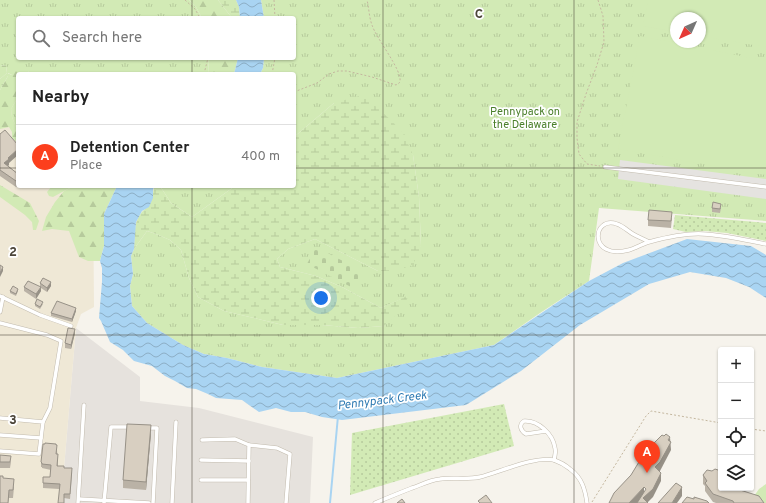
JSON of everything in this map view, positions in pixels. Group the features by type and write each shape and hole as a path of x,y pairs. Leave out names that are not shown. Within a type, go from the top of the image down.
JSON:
{"lane":[{"path":"605,167 766,187"},
{"path":"649,242 618,224 608,222 600,228 598,238 606,250 613,251 628,250 649,242 680,236 702,234 732,237 766,244"},
{"path":"0,312 2,297 40,315 71,326"},
{"path":"0,323 47,335 61,341 50,408 43,422 39,454 0,451"},
{"path":"84,405 78,501 149,503"},
{"path":"0,418 43,422"},
{"path":"546,431 526,434 520,425 524,421 528,421 536,423 546,431 555,448 554,460"},
{"path":"172,503 176,422"},
{"path":"104,502 111,426 134,427"},
{"path":"141,427 157,428 153,503"},
{"path":"0,435 41,438"},
{"path":"202,440 235,439 249,445 277,448 290,454 286,503"},
{"path":"248,503 249,445"},
{"path":"201,460 249,461"},
{"path":"375,503 426,482 441,478 458,479 478,477 531,461 554,460 572,470 580,479 585,490 587,503"},
{"path":"201,480 248,480"}],"path":[{"path":"185,0 195,9 199,16"},
{"path":"274,0 275,16"},
{"path":"296,91 338,71 372,77 396,85 400,82 398,73 371,24 367,0"},
{"path":"598,0 603,16 604,42 577,122 577,138 579,154 587,164 605,167"},
{"path":"204,72 208,60"},
{"path":"272,72 274,60"},
{"path":"590,503 594,501 646,416 651,411 718,422"},
{"path":"754,429 766,431"}],"shaded area":[{"path":"16,84 16,188 93,188 94,307 81,314 76,328 61,503 0,503 0,105"},
{"path":"620,160 766,179 766,199 618,179"},
{"path":"76,328 140,377 140,401 199,408 313,437 310,503 61,503"}],"green space":[{"path":"0,0 189,0 196,7 201,16 16,16 16,60 209,60 208,72 28,71 16,72 16,74 12,75 8,73 8,76 0,90 0,79 7,73 6,66 0,65"},
{"path":"189,0 218,0 230,16 201,16 196,7"},
{"path":"218,0 236,0 239,7 240,16 230,16"},
{"name":"Pennypack on the Delaware","path":"261,0 766,0 766,221 599,208 589,281 494,345 337,378 262,367 204,354 183,345 147,323 132,306 130,286 133,274 131,256 134,249 147,231 170,240 181,250 189,278 198,297 224,311 283,325 322,325 358,328 384,326 408,296 381,308 342,287 316,276 280,267 277,259 288,249 315,239 378,271 421,246 419,197 413,155 334,103 296,135 296,72 261,72 264,60 296,60 296,16 264,16"},
{"path":"648,0 766,0 766,47 706,37 706,12 670,12 670,31 643,26"},
{"path":"640,36 670,42 670,48 700,48 766,61 766,175 618,149"},
{"path":"209,60 238,60 234,72 208,72"},
{"path":"20,64 28,72 16,72 16,100 11,109 16,127 16,141 12,138 12,132 9,127 0,129 0,90 8,76 7,73 12,75 14,69"},
{"path":"0,65 6,66 7,73 0,79"},
{"path":"363,95 392,121 404,135 413,155 419,197 421,246 413,265 395,271 378,271 315,239 288,249 277,259 280,267 316,276 342,287 381,308 409,295 402,309 384,326 358,328 322,325 283,325 224,311 198,297 189,278 181,250 170,240 147,231 134,249 135,230 138,217 150,204 154,188 161,188 171,203 192,217 232,188 296,188 296,135 334,103"},
{"path":"16,100 16,127 12,117 11,109"},
{"path":"0,185 30,203 39,221 36,230 33,230 32,222 25,215 0,197"},
{"path":"50,188 70,188 53,197 49,196 47,192"},
{"path":"70,188 116,188 104,214 104,246 100,261 88,261 79,257 69,231 52,229 42,231 46,217 64,191"},
{"path":"161,188 232,188 192,217 171,203"},
{"path":"675,215 766,223 766,241 727,233 705,231 686,232 673,229"},
{"path":"316,247 362,271 353,288 307,264"},
{"path":"504,404 514,446 350,495 352,433"},
{"path":"766,484 766,503 762,503 754,496 759,489"}],"water":[{"path":"236,0 261,0 264,16 240,16 239,7"},
{"path":"238,60 264,60 261,72 234,72"},
{"name":"Pennypack Creek","path":"116,188 154,188 153,198 149,207 142,211 136,222 134,249 131,256 133,274 130,286 132,306 147,323 183,345 204,354 262,367 337,378 494,345 589,281 623,263 687,239 751,246 766,255 766,298 749,287 726,278 690,272 649,284 580,325 521,371 466,405 342,420 322,417 305,412 291,412 276,408 259,412 242,400 216,398 196,389 187,388 165,376 152,366 134,361 123,350 110,342 99,318 102,282 102,268 100,261 104,246 104,214"}],"building":[{"path":"5,130 16,143 16,151 4,163 16,172 16,181 0,170 0,134"},
{"path":"713,202 721,204 720,209 712,208"},
{"path":"649,210 672,212 671,221 648,220"},
{"path":"0,265 3,267 0,273"},
{"path":"43,278 51,282 47,288 40,283"},
{"path":"28,281 41,287 36,294 24,287"},
{"path":"13,286 18,289 16,294 10,291"},
{"path":"37,299 43,302 40,307 35,304"},
{"path":"57,301 76,308 72,319 51,313"},
{"path":"68,328 75,329 71,345 65,343"},
{"path":"127,424 151,425 146,482 123,480"},
{"path":"666,434 670,437 668,440 671,442 660,462 655,467 661,473 653,489 643,498 648,503 637,503 646,489 644,487 629,503 609,503 614,493 631,475 645,452 662,435 664,436"},
{"path":"43,444 57,445 57,466 72,468 70,494 64,494 64,503 58,503 60,484 43,483 43,477 50,477 51,465 42,464 41,462"},
{"path":"0,455 11,456 10,462 0,462"},
{"path":"715,469 718,470 718,491 743,491 759,496 764,503 734,503 733,501 713,494 705,483 707,481 703,475 707,470 712,471"},
{"path":"0,476 3,476 3,478 14,479 13,490 9,490 8,503 0,503"},
{"path":"676,483 682,487 672,503 658,503"},
{"path":"486,495 492,503 480,503 478,501"},
{"path":"687,497 694,499 694,497 709,503 682,503"},
{"path":"402,499 405,503 397,503"}],"waterway":[{"name":"Pennypack Creek","path":"330,503 338,416"}],"place":[{"name":"Detention Center","path":"647,473"}]}
